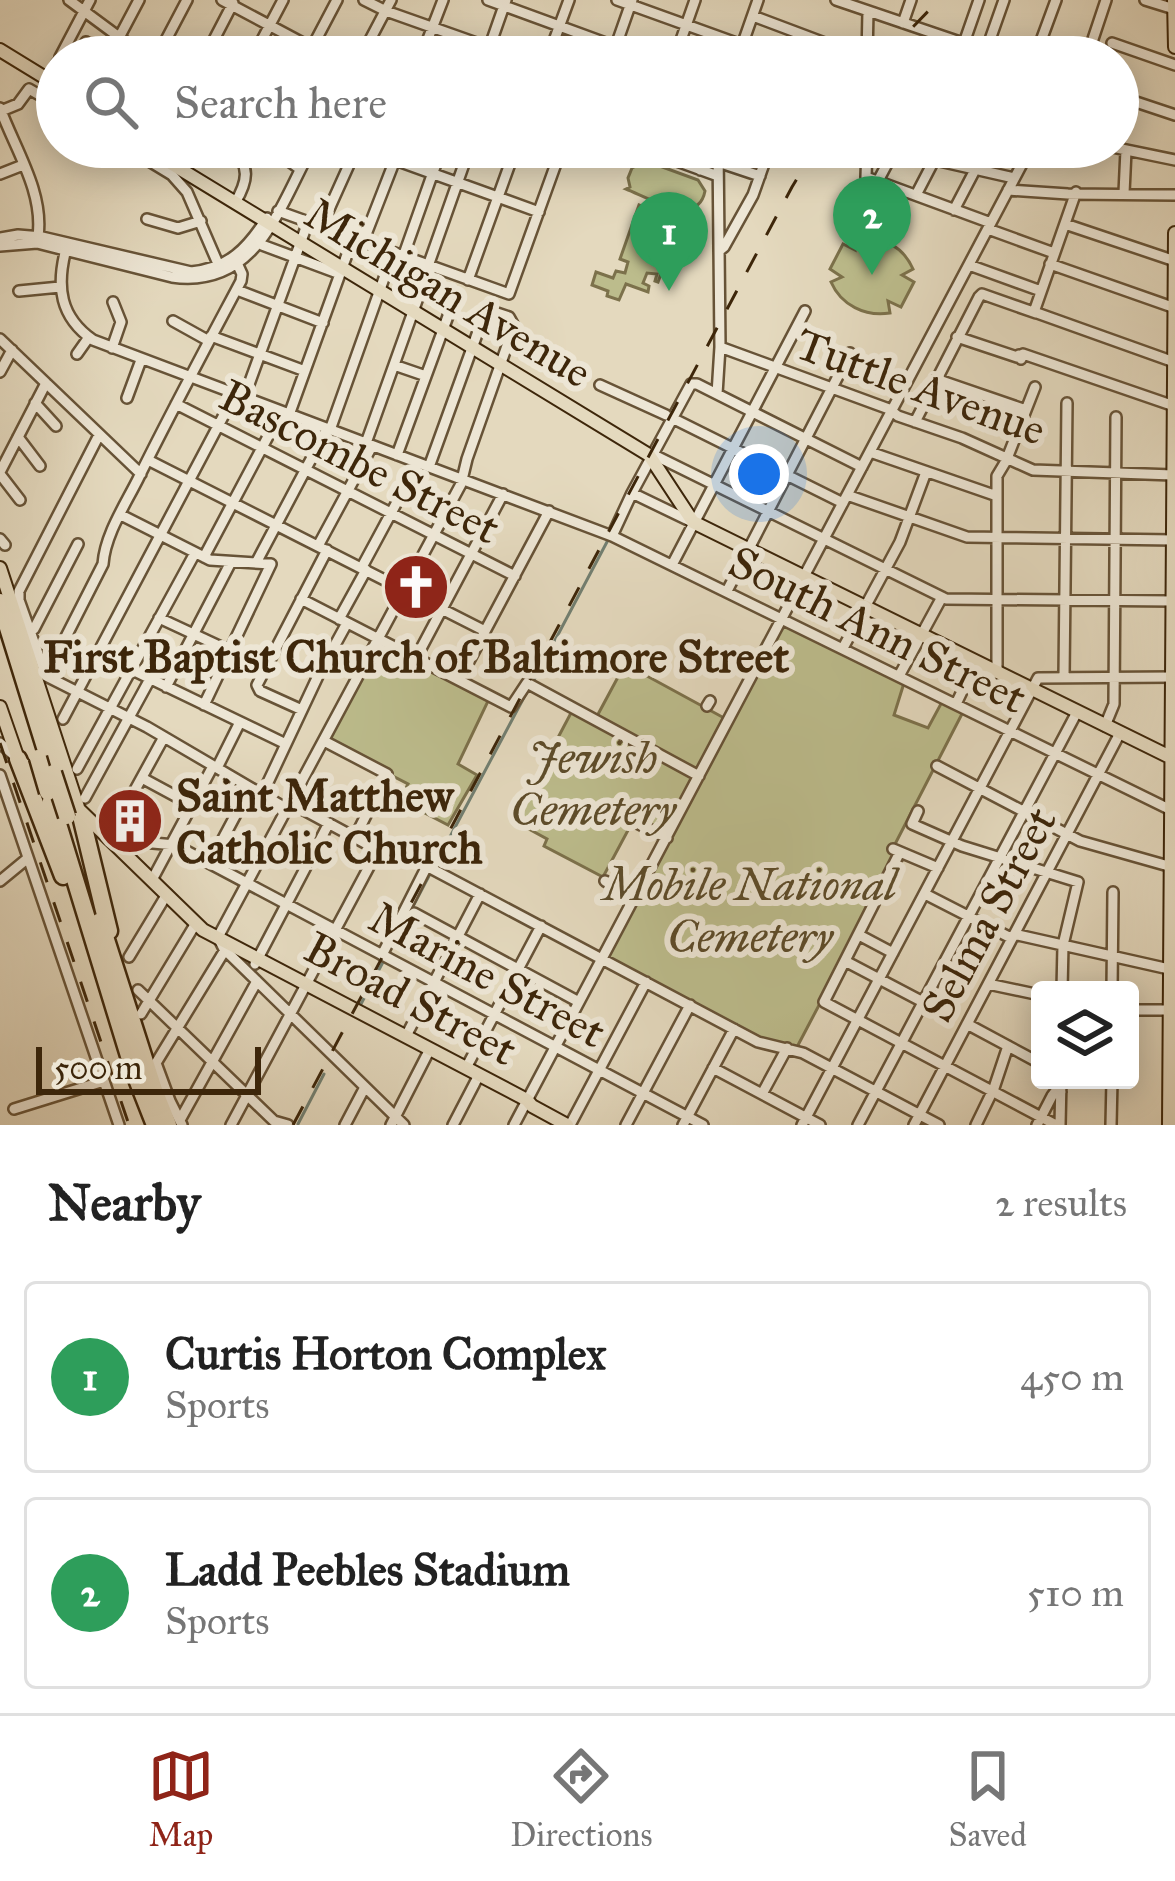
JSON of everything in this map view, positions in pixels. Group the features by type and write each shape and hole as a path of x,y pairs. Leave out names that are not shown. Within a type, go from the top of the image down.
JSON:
{"highway":[{"path":"0,602 53,773 78,810 122,987 154,1090 177,1123"},
{"path":"0,638 51,801 122,987 142,1095 155,1125"},
{"path":"6,739 100,974 122,987"}],"main road":[{"path":"1174,0 1175,47"},
{"path":"0,54 36,76"},
{"name":"Michigan Avenue","path":"178,168 237,200 267,226 302,240 653,455 693,522"},
{"path":"1169,1125 1175,233"},
{"name":"Michigan Avenue","path":"653,455 679,511 693,522 1172,758"},
{"path":"0,568 78,810"},
{"path":"0,706 6,739"},
{"name":"Broad Street","path":"6,739 222,944 258,958 573,1124"}],"street":[{"path":"69,0 117,36"},
{"path":"71,36 90,0"},
{"path":"119,36 139,0"},
{"path":"168,36 187,0"},
{"path":"265,36 283,0"},
{"path":"318,36 337,0"},
{"path":"364,0 388,5 452,36"},
{"path":"429,36 443,0"},
{"path":"488,0 581,36"},
{"path":"556,36 569,0"},
{"path":"617,0 709,36"},
{"path":"682,36 695,0"},
{"path":"746,36 758,0"},
{"path":"903,23 911,0"},
{"path":"966,36 979,0"},
{"path":"991,36 1004,0"},
{"path":"1045,36 1059,0"},
{"path":"1094,36 1106,0"},
{"path":"1145,0 1174,9"},
{"path":"840,1 941,36"},
{"path":"215,36 230,2 285,36"},
{"path":"619,36 631,2"},
{"path":"493,36 505,3"},
{"path":"372,36 388,5"},
{"path":"866,36 868,11"},
{"path":"753,16 806,36"},
{"path":"1139,52 1175,65"},
{"path":"36,93 29,89 19,104 1,113 40,214 44,237"},
{"path":"1139,103 1175,115"},
{"path":"1139,153 1175,160"},
{"path":"0,174 23,165"},
{"path":"164,168 183,186 219,266"},
{"path":"237,200 247,168"},
{"path":"321,227 348,168"},
{"path":"77,769 159,618 285,413 342,268 391,168"},
{"path":"418,168 539,212"},
{"path":"256,563 328,429 381,288 435,168"},
{"path":"428,266 463,168"},
{"path":"468,280 508,168"},
{"path":"206,271 242,252 267,226 308,222 508,294 555,168"},
{"path":"695,168 718,176"},
{"path":"717,394 718,168"},
{"path":"736,168 760,176"},
{"path":"719,251 753,195 763,168"},
{"path":"870,168 872,179"},
{"path":"872,179 881,168"},
{"path":"916,195 930,168"},
{"path":"954,210 976,168 1014,178"},
{"path":"514,1125 1019,168"},
{"path":"1124,193 1125,168"},
{"path":"46,676 104,564 104,548 237,290 239,267 300,169"},
{"path":"872,179 1175,308"},
{"path":"1008,190 1175,195"},
{"path":"1035,313 1076,192"},
{"path":"147,219 178,228 201,221"},
{"path":"63,718 260,354 308,222"},
{"path":"1065,224 1175,261"},
{"path":"267,226 295,257 342,268"},
{"path":"44,237 66,249"},
{"path":"0,242 44,237 171,269 239,267"},
{"path":"0,242 38,243 184,279 239,267"},
{"path":"66,249 60,287 63,304 89,337 77,354"},
{"path":"969,266 1041,291"},
{"path":"19,291 60,287"},
{"path":"237,290 323,323"},
{"path":"302,710 258,690 257,685 369,445 419,295 428,290 439,292 451,308 397,455"},
{"path":"915,422 982,294 1174,362"},
{"path":"112,348 121,322 113,302"},
{"path":"672,565 805,310"},
{"path":"177,1123 156,1063 462,479 514,326 512,319 491,311 484,316 424,465 391,513 262,795"},
{"path":"173,321 210,339 305,371"},
{"path":"958,335 1018,353 1019,356 1017,357 958,335"},
{"name":"South Ann Street","path":"89,337 612,536 1174,812"},
{"path":"0,339 141,474"},
{"name":"Tuttle Avenue","path":"720,347 962,438 1033,470 1173,475"},
{"path":"0,372 12,350"},
{"path":"727,592 850,353"},
{"path":"1023,354 1174,409 1021,358 1020,356 1023,354"},
{"path":"127,398 141,359"},
{"path":"394,365 426,376"},
{"path":"935,379 1026,410"},
{"path":"20,500 0,473 46,383"},
{"path":"612,536 669,416 694,383 862,467"},
{"path":"600,385 845,499 963,536 1174,536"},
{"path":"997,673 997,476 1035,387"},
{"path":"34,403 56,426"},
{"path":"1064,677 1067,403"},
{"name":"Bascombe Street","path":"176,404 515,576"},
{"path":"1105,726 1114,706 1116,417"},
{"path":"99,435 19,591 46,676 262,795 378,850 399,852 764,1045 803,1053 875,1091 916,1120 939,1125"},
{"path":"18,437 40,466"},
{"path":"870,452 997,496"},
{"path":"653,455 942,597 1173,601"},
{"path":"148,460 485,631"},
{"path":"843,648 886,570 926,472"},
{"path":"632,493 679,511"},
{"path":"416,658 503,494"},
{"path":"460,680 546,510"},
{"path":"121,515 199,555 271,564 204,705"},
{"path":"29,632 78,544"},
{"path":"166,687 230,562"},
{"path":"899,676 942,597"},
{"path":"301,598 514,706 526,682 699,776"},
{"path":"159,618 230,651"},
{"path":"97,653 286,744"},
{"path":"956,704 976,662"},
{"path":"804,1121 1041,676 1114,677 1174,669"},
{"path":"78,810 150,680"},
{"path":"858,1125 1077,712"},
{"path":"152,880 240,722"},
{"name":"Selma Street","path":"916,1120 1120,733"},
{"path":"108,839 164,737"},
{"path":"324,741 387,774 356,837"},
{"path":"937,766 1080,841 1173,876"},
{"path":"0,775 118,1125"},
{"path":"142,778 192,805"},
{"path":"209,863 250,788"},
{"path":"918,811 912,824 1078,881 1063,946 1062,981"},
{"path":"633,821 667,838"},
{"path":"177,1123 329,823"},
{"name":"Marine Street","path":"108,839 172,843 691,1122"},
{"path":"231,1125 378,850"},
{"path":"938,868 896,850 824,1002 993,1091 1039,1121 1058,1125 1061,1089"},
{"path":"0,881 28,858"},
{"path":"382,955 427,866"},
{"path":"604,881 635,897"},
{"path":"1112,981 1113,892"},
{"path":"129,957 167,894"},
{"path":"406,1036 480,894"},
{"path":"925,894 1009,937 1169,969"},
{"path":"414,914 579,1002"},
{"path":"141,1013 196,922"},
{"path":"453,1125 495,1015 541,926"},
{"path":"859,935 893,953"},
{"path":"222,944 396,1122 430,1049"},
{"path":"845,961 923,1002"},
{"path":"573,1124 646,982"},
{"path":"988,984 1031,993"},
{"path":"122,987 149,1000 274,1120 286,1125"},
{"path":"626,1125 689,1005"},
{"path":"1139,1010 1169,1010"},
{"path":"967,1024 1031,1058"},
{"path":"691,1122 736,1030"},
{"path":"976,1125 1008,1046"},
{"path":"762,1094 787,1048"},
{"path":"716,1069 804,1121 820,1125"},
{"path":"14,1108 104,1081"},
{"path":"345,1125 365,1088"},
{"path":"1039,1121 1058,1089"},
{"path":"1111,1125 1112,1089"}],"green space":[{"path":"632,168 665,168 698,180 705,191 701,202 683,209 626,189"},
{"path":"639,205 680,220 670,229 653,221 650,231 673,241 658,282 657,274 647,273 643,283 649,286 648,292 626,284 619,300 592,285 596,272 613,278 616,271 625,273 628,262 620,259"},
{"path":"854,238 893,245 913,269 902,275 914,282 901,307 888,301 890,313 855,308 831,282 842,277 830,269 843,244 855,250"},
{"name":"Mobile National Cemetery","path":"783,623 904,683 894,715 928,728 943,700 965,708 892,850 897,853 887,876 797,1047 765,1042 605,958"},
{"path":"378,639 490,697 458,764 477,775 448,825 400,800 408,784 325,741"},
{"path":"625,664 726,719 697,773 596,718"},
{"name":"Jewish Cemetery","path":"572,711 695,777 664,835 634,819 603,877 544,846 547,839 514,821"}],"waterway":[{"path":"534,680 608,540"},
{"path":"435,865 529,688"},
{"path":"388,954 430,874"},
{"path":"361,1004 383,962"},
{"path":"298,1124 324,1074"}],"railway":[{"path":"904,36 939,0"},
{"path":"293,1125 803,168"},
{"path":"0,743 129,1125"}],"place":[{"name":"Ladd Peebles Stadium","path":"872,275"},
{"name":"Curtis Horton Complex","path":"669,291"},
{"name":"First Baptist Church of Baltimore Street","path":"416,587"},
{"name":"Saint Matthew Catholic Church","path":"130,821"}]}
